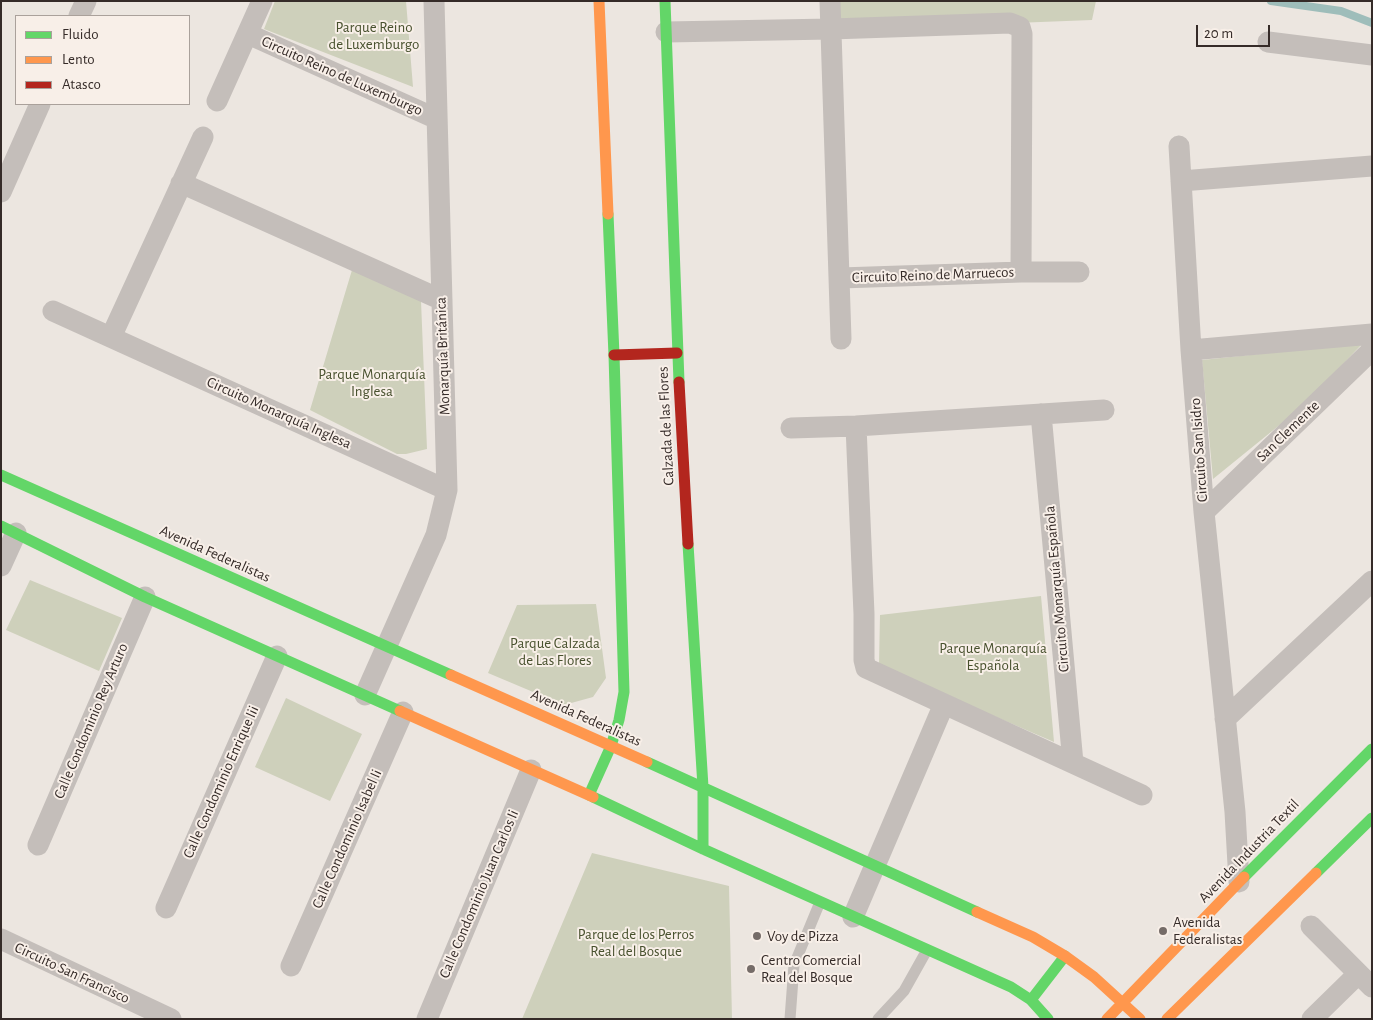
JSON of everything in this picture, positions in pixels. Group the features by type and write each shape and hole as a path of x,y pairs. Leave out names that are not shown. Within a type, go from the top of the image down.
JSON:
{"street":[{"path":"79,15 86,1"},
{"name":"Circuito Reino de Luxemburgo","path":"217,101 262,1"},
{"name":"Monarquía Británica","path":"365,695 436,535 447,490 434,1"},
{"path":"589,795 611,746 620,720 624,692 614,354 599,1"},
{"name":"Calzada de las Flores","path":"665,1 677,353 703,787 703,849"},
{"path":"830,1 831,29"},
{"name":"Circuito Reino de Marruecos","path":"666,32 1010,23 1020,27 1022,34 1021,272 840,278 831,29"},
{"name":"Circuito Reino de Luxemburgo","path":"248,34 437,119"},
{"path":"1268,42 1372,55"},
{"path":"1,192 40,105"},
{"path":"111,337 203,137"},
{"name":"Circuito San Isidro","path":"1179,146 1191,350 1204,512 1235,812 1239,882"},
{"path":"1181,181 1372,166"},
{"path":"181,183 442,300"},
{"path":"1021,272 1079,272"},
{"path":"840,278 840,339"},
{"name":"Circuito Monarquía Inglesa","path":"53,311 447,490"},
{"path":"1191,350 1372,334"},
{"name":"San Clemente","path":"1204,512 1372,350"},
{"path":"614,354 677,353"},
{"path":"791,428 856,426 1104,410"},
{"name":"Circuito Monarquía Española","path":"1041,414 1073,763"},
{"path":"856,426 864,614 864,660 866,668 1142,795"},
{"name":"Avenida Federalistas","path":"1,475 875,864 1032,937 1065,956 1094,977 1140,1019"},
{"path":"1,566 8,530 145,597 589,795 703,849 1011,987 1031,1000 1048,1019"},
{"path":"1225,719 1372,581"},
{"name":"Calle Condominio Rey Arturo","path":"38,845 145,597"},
{"name":"Calle Condominio Enrique Iii","path":"166,908 277,656"},
{"path":"853,917 944,704"},
{"name":"Calle Condominio Isabel Ii","path":"291,966 402,712"},
{"name":"Avenida Industria Textil","path":"1107,1019 1239,882 1372,749"},
{"name":"Calle Condominio Juan Carlos Ii","path":"427,1019 531,770"},
{"path":"1167,1019 1372,818"},
{"path":"1311,926 1365,980 1312,1019"},
{"name":"Circuito San Francisco","path":"1,939 171,1019"},
{"path":"1031,1000 1065,956"}],"lane":[{"path":"790,1019 794,965 820,902"},
{"path":"878,1019 904,991 927,950"}],"green space":[{"name":"Parque Reino de Luxemburgo","path":"275,1 406,1 413,87 264,29"},
{"path":"836,1 1096,1 1092,20 1015,23 837,22"},
{"name":"Parque Monarquía Inglesa","path":"352,270 421,301 427,449 397,454 310,410"},
{"path":"1363,343 1303,406 1213,479 1202,360"},
{"path":"30,580 122,618 99,671 6,630"},
{"name":"Parque Monarquía Española","path":"1041,596 1054,742 879,665 880,615"},
{"name":"Parque Calzada de Las Flores","path":"596,604 606,678 593,697 564,705 488,673 517,605"},
{"path":"286,698 362,734 330,801 255,767"},
{"name":"Parque de los Perros Real del Bosque","path":"592,853 729,886 732,1019 522,1019"}],"waterway":[{"path":"1271,1 1341,11 1372,23"}],"traffic: fast":[{"path":"665,1 679,382"},
{"path":"589,795 611,746 619,720 624,692 608,214"},
{"path":"1,475 451,675"},
{"path":"1,526 145,597 400,711"},
{"path":"688,544 703,787 703,849"},
{"path":"1244,877 1372,749"},
{"path":"647,762 977,912"},
{"path":"593,797 703,849 1011,987 1031,1000 1048,1019"},
{"path":"1316,873 1372,818"},
{"path":"1031,1000 1065,956"}],"traffic: slow":[{"path":"599,1 608,214"},
{"path":"451,675 647,762"},
{"path":"400,711 593,797"},
{"path":"1167,1019 1316,873"},
{"path":"1107,1019 1244,877"},
{"path":"977,912 1033,937 1065,956 1094,977 1140,1019"}],"traffic: jam":[{"path":"614,355 677,353"},
{"path":"679,382 688,544"}],"place":[{"name":"Avenida Federalistas","path":"1163,931"},
{"name":"Voy de Pizza","path":"757,936"},
{"name":"Centro Comercial Real del Bosque","path":"751,969"}]}
